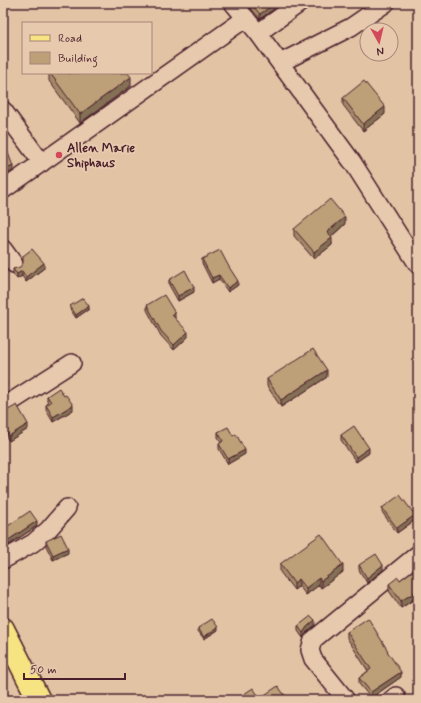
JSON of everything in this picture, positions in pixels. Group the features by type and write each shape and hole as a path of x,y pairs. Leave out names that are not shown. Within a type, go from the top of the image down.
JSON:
{"main road":[{"path":"3,629 39,700"}],"street":[{"path":"233,3 258,33 353,164 418,265"},
{"path":"258,33 300,3"},
{"path":"280,64 351,27 386,3"},
{"path":"3,190 246,18"},
{"path":"3,110 42,163"},
{"path":"3,249 14,264"},
{"path":"3,407 72,362"},
{"path":"3,560 33,543 48,530 67,508"},
{"path":"346,700 314,658 310,650 313,640 418,554"}],"building":[{"path":"250,3 273,3 274,4 260,14"},
{"path":"51,74 129,74 131,77 80,114"},
{"path":"364,81 385,107 363,124 343,98"},
{"path":"3,140 13,166 3,170"},
{"path":"330,199 345,217 327,232 332,238 314,252 294,229"},
{"path":"32,249 44,263 26,277 22,271 17,274 13,269 20,267 23,263 23,256"},
{"path":"220,250 238,281 228,288 219,275 212,278 202,259"},
{"path":"185,270 194,287 178,296 169,280"},
{"path":"164,295 175,313 172,315 188,332 174,345 161,331 147,305"},
{"path":"83,298 89,306 76,315 70,306"},
{"path":"313,349 327,370 281,400 267,379"},
{"path":"59,388 64,396 66,395 73,405 53,417 46,405 51,402 47,396"},
{"path":"17,405 28,424 9,436 3,426 3,412"},
{"path":"354,426 369,448 356,457 341,435"},
{"path":"228,427 233,436 236,434 245,450 228,459 219,444 223,441 218,432"},
{"path":"400,495 415,515 397,528 382,508"},
{"path":"30,511 37,521 7,541 3,534 3,517 8,526"},
{"path":"61,534 68,548 53,555 46,541"},
{"path":"321,534 343,565 321,581 319,578 306,588 299,579 294,583 280,564"},
{"path":"376,554 383,565 367,578 359,565"},
{"path":"418,567 418,590 401,601 389,584 398,577 400,580"},
{"path":"311,616 315,620 303,633 298,626"},
{"path":"368,618 401,672 371,692 359,678 371,669 347,632"},
{"path":"212,619 218,627 204,637 198,628"},
{"path":"278,686 288,700 248,700 244,694 253,688 260,698"}],"place":[{"name":"Allen Marie Shiphaus","path":"59,155"}]}
